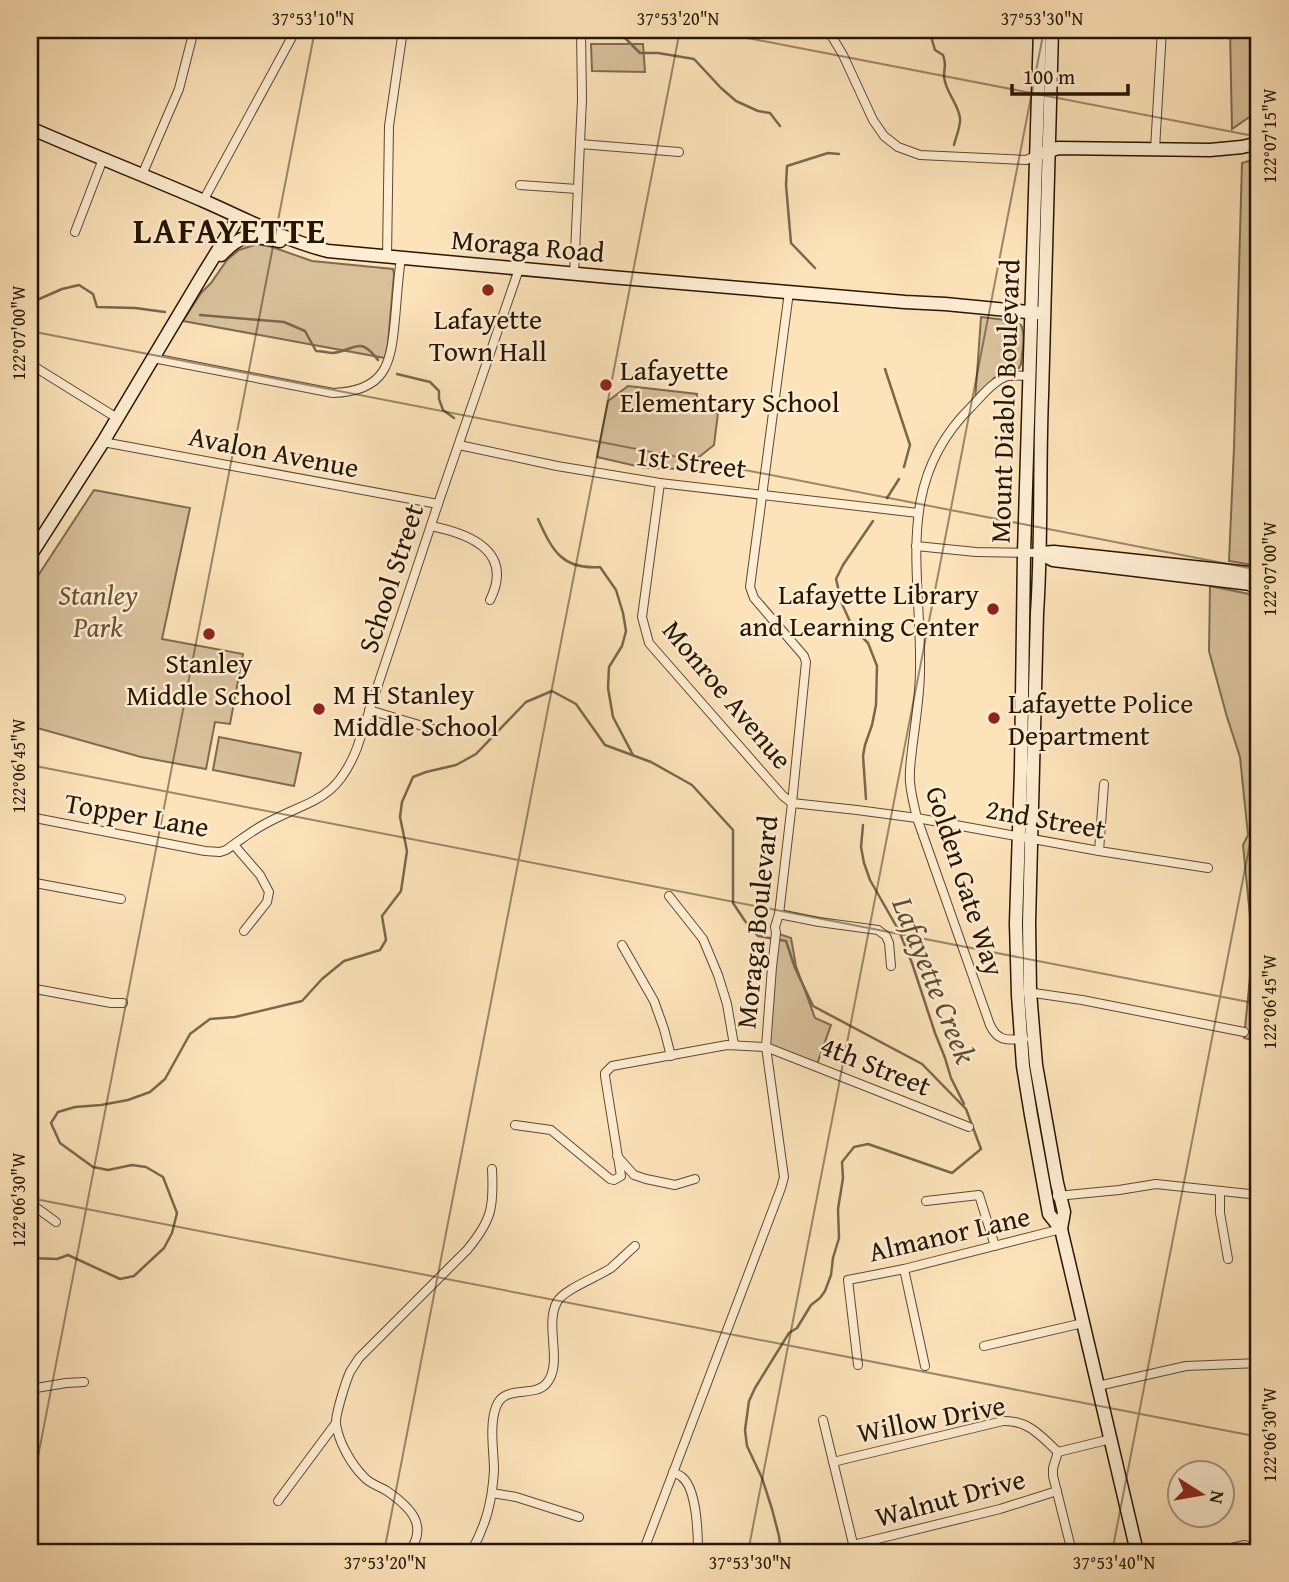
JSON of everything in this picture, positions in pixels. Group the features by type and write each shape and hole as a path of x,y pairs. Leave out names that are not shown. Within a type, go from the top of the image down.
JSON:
{"main road":[{"name":"Mount Diablo Boulevard","path":"1040,30 1043,154"},
{"name":"Mount Diablo Boulevard","path":"1025,837 1039,553 1038,313 1043,154 1052,30"},
{"name":"Moraga Road","path":"30,128 238,218 328,251 1038,313"},
{"path":"1043,154 1058,148 1210,150 1259,143"},
{"path":"30,556 103,442 238,218"},
{"path":"202,276 235,242 246,237 312,247"},
{"name":"Mount Diablo Boulevard","path":"1038,313 1030,376 1024,553 1025,837 1029,923 1020,1040 1031,1115 1054,1196"},
{"path":"1039,553 1055,552 1138,561 1258,584"},
{"path":"1039,553 1053,560 1101,567 1258,584"},
{"path":"1116,568 1138,561"},
{"name":"Mount Diablo Boulevard","path":"1024,991 1034,1040 1054,1196 1049,1213 1061,1230 1137,1552"}],"street":[{"path":"142,175 179,89 194,30"},
{"path":"153,358 333,393 359,389 381,375 392,348 394,257 389,126 403,30"},
{"path":"574,274 582,99 581,30"},
{"path":"828,30 873,120 884,136 898,148 920,155 1026,160 1043,154"},
{"path":"1155,149 1162,30"},
{"path":"203,201 293,35"},
{"path":"580,144 679,152"},
{"path":"75,232 103,159"},
{"path":"520,185 578,190"},
{"name":"School Street","path":"234,845 262,825 320,798 336,785 350,765 519,269"},
{"name":"Moraga Boulevard","path":"643,1552 784,1177 766,1047 775,927 779,914 792,803 806,662 804,656 751,593 750,587 789,292"},
{"path":"30,363 117,418"},
{"name":"Golden Gate Way","path":"1030,376 1006,377 964,414 936,454 926,478 918,513 916,546 920,672 909,779 917,818 993,1030 999,1038 1034,1040"},
{"name":"Avalon Avenue","path":"103,442 438,504"},
{"name":"1st Street","path":"459,445 557,466 660,483 918,513"},
{"name":"Monroe Avenue","path":"660,483 642,614 649,643 792,803"},
{"path":"431,526 468,537 492,555 498,576 490,600"},
{"path":"916,546 976,552 1039,553"},
{"path":"369,710 436,730"},
{"path":"1099,851 1104,784"},
{"name":"2nd Street","path":"792,803 917,818 1208,868"},
{"name":"Topper Lane","path":"30,817 205,851 220,852 234,845"},
{"path":"234,845 260,875 269,892 267,902 244,931"},
{"path":"30,883 121,899"},
{"path":"669,895 703,939 727,1004 734,1045"},
{"path":"779,914 878,930 886,936 889,943 891,966"},
{"path":"622,945 654,1001 671,1056"},
{"path":"30,988 123,1003"},
{"path":"1024,991 1244,1032"},
{"name":"4th Street","path":"617,1156 605,1073 612,1066 734,1045 766,1047 970,1127"},
{"path":"515,1125 551,1130 614,1180 621,1176 617,1156"},
{"path":"617,1156 634,1175 646,1180 675,1185 695,1179"},
{"path":"278,1501 336,1423 350,1372 359,1358 478,1237 492,1209 492,1170"},
{"path":"1054,1196 1156,1184 1259,1195"},
{"path":"1220,1192 1220,1213 1228,1259"},
{"path":"926,1201 979,1195 995,1246"},
{"path":"30,1203 56,1222"},
{"name":"Almanor Lane","path":"858,1365 848,1280 1061,1230"},
{"path":"471,1552 487,1517 492,1493 493,1417 496,1405 507,1395 540,1390 545,1386 553,1372 552,1323 556,1304 561,1296 610,1269 635,1246"},
{"path":"904,1269 925,1366"},
{"path":"984,1346 1083,1323"},
{"path":"1098,1386 1186,1366 1259,1363"},
{"path":"30,1389 84,1382"},
{"path":"823,1420 854,1549"},
{"name":"Willow Drive","path":"833,1462 1003,1421 1026,1425 1058,1451"},
{"path":"336,1423 344,1449 365,1479 387,1491 413,1513 418,1536 413,1551"},
{"path":"1072,1552 1053,1468 1058,1451 1111,1439"},
{"path":"673,1472 684,1478 689,1486 698,1528 698,1552"},
{"name":"Walnut Drive","path":"854,1549 1057,1491"},
{"path":"492,1493 516,1497 579,1517"},
{"path":"1213,1552 1245,1545"}],"green space":[{"path":"1230,30 1259,30 1258,111 1232,129"},
{"path":"591,44 643,44 645,72 592,71"},
{"path":"1259,158 1259,566 1229,561 1242,163"},
{"path":"257,244 312,261 393,269 385,358 183,321 227,260 239,250"},
{"path":"981,317 1021,325 1023,344 1019,368 994,378 975,402"},
{"path":"628,386 697,394 696,411 718,413 714,445 684,469 645,468 597,457 608,401"},
{"name":"Stanley Park","path":"94,490 190,508 162,639 243,654 230,724 215,722 206,769 141,757 30,726 30,588"},
{"path":"1210,586 1249,594 1259,612 1259,1083 1253,1040 1244,1038 1253,947 1243,845 1248,835 1240,757 1209,651"},
{"path":"219,737 301,753 294,786 213,770"},
{"path":"776,933 791,938 796,966 815,1018 831,1025 816,1067 766,1047"}],"waterway":[{"name":"Lafayette Creek","path":"620,30 640,53 694,59 736,101 758,111 770,113 780,126"},
{"path":"929,30 935,50 943,55 945,82 960,118 954,145"},
{"name":"Lafayette Creek","path":"815,268 791,243 787,166 828,153 839,154"},
{"path":"30,300 79,285 93,294 97,307 165,312"},
{"path":"200,315 284,322 305,331 316,351 333,353 361,346 372,352 378,360"},
{"name":"Lafayette Creek","path":"885,369 910,445 904,467"},
{"path":"397,374 430,382 439,391 443,410 454,418"},
{"name":"Lafayette Creek","path":"887,498 899,479"},
{"path":"538,519 548,540 560,556 576,565 600,567 616,590 626,631 622,646 609,667 608,688 613,717 633,755"},
{"name":"Lafayette Creek","path":"866,799 863,756 876,705 877,666 868,643 853,628 842,604 836,579 873,521"},
{"path":"30,1258 57,1259 68,1255 120,1279 134,1276 164,1248 172,1233 177,1213 163,1177 146,1167 132,1165 108,1170 93,1167 60,1143 51,1123 58,1112 128,1100 150,1092 165,1079 190,1034 210,1019 235,1017 302,1001 322,979 344,961 380,950 386,940 382,916 401,891 407,851 400,817 402,802 413,777 456,765 476,754 526,702 552,691 576,704 605,745 651,762 692,785 733,830 733,903 745,921 758,936 786,941 813,1006 922,1064 966,1109 981,1149 952,1173 868,1144 854,1147 842,1162 843,1178 838,1209 839,1238 825,1291 811,1305 797,1328 789,1333 749,1401 745,1430 747,1446 762,1478 772,1509 781,1552"},
{"name":"Lafayette Creek","path":"863,825 861,847 870,880 899,931 951,1078 964,1104"}],"place":[{"name":"Lafayette Town Hall","path":"488,290"},
{"name":"Lafayette Elementary School","path":"606,385"},
{"name":"Lafayette Library and Learning Center","path":"993,609"},
{"name":"Stanley Middle School","path":"209,634"},
{"name":"M H Stanley Middle School","path":"319,709"},
{"name":"Lafayette Police Department","path":"994,718"}],"district":[{"name":"LAFAYETTE","path":"230,230"}]}
